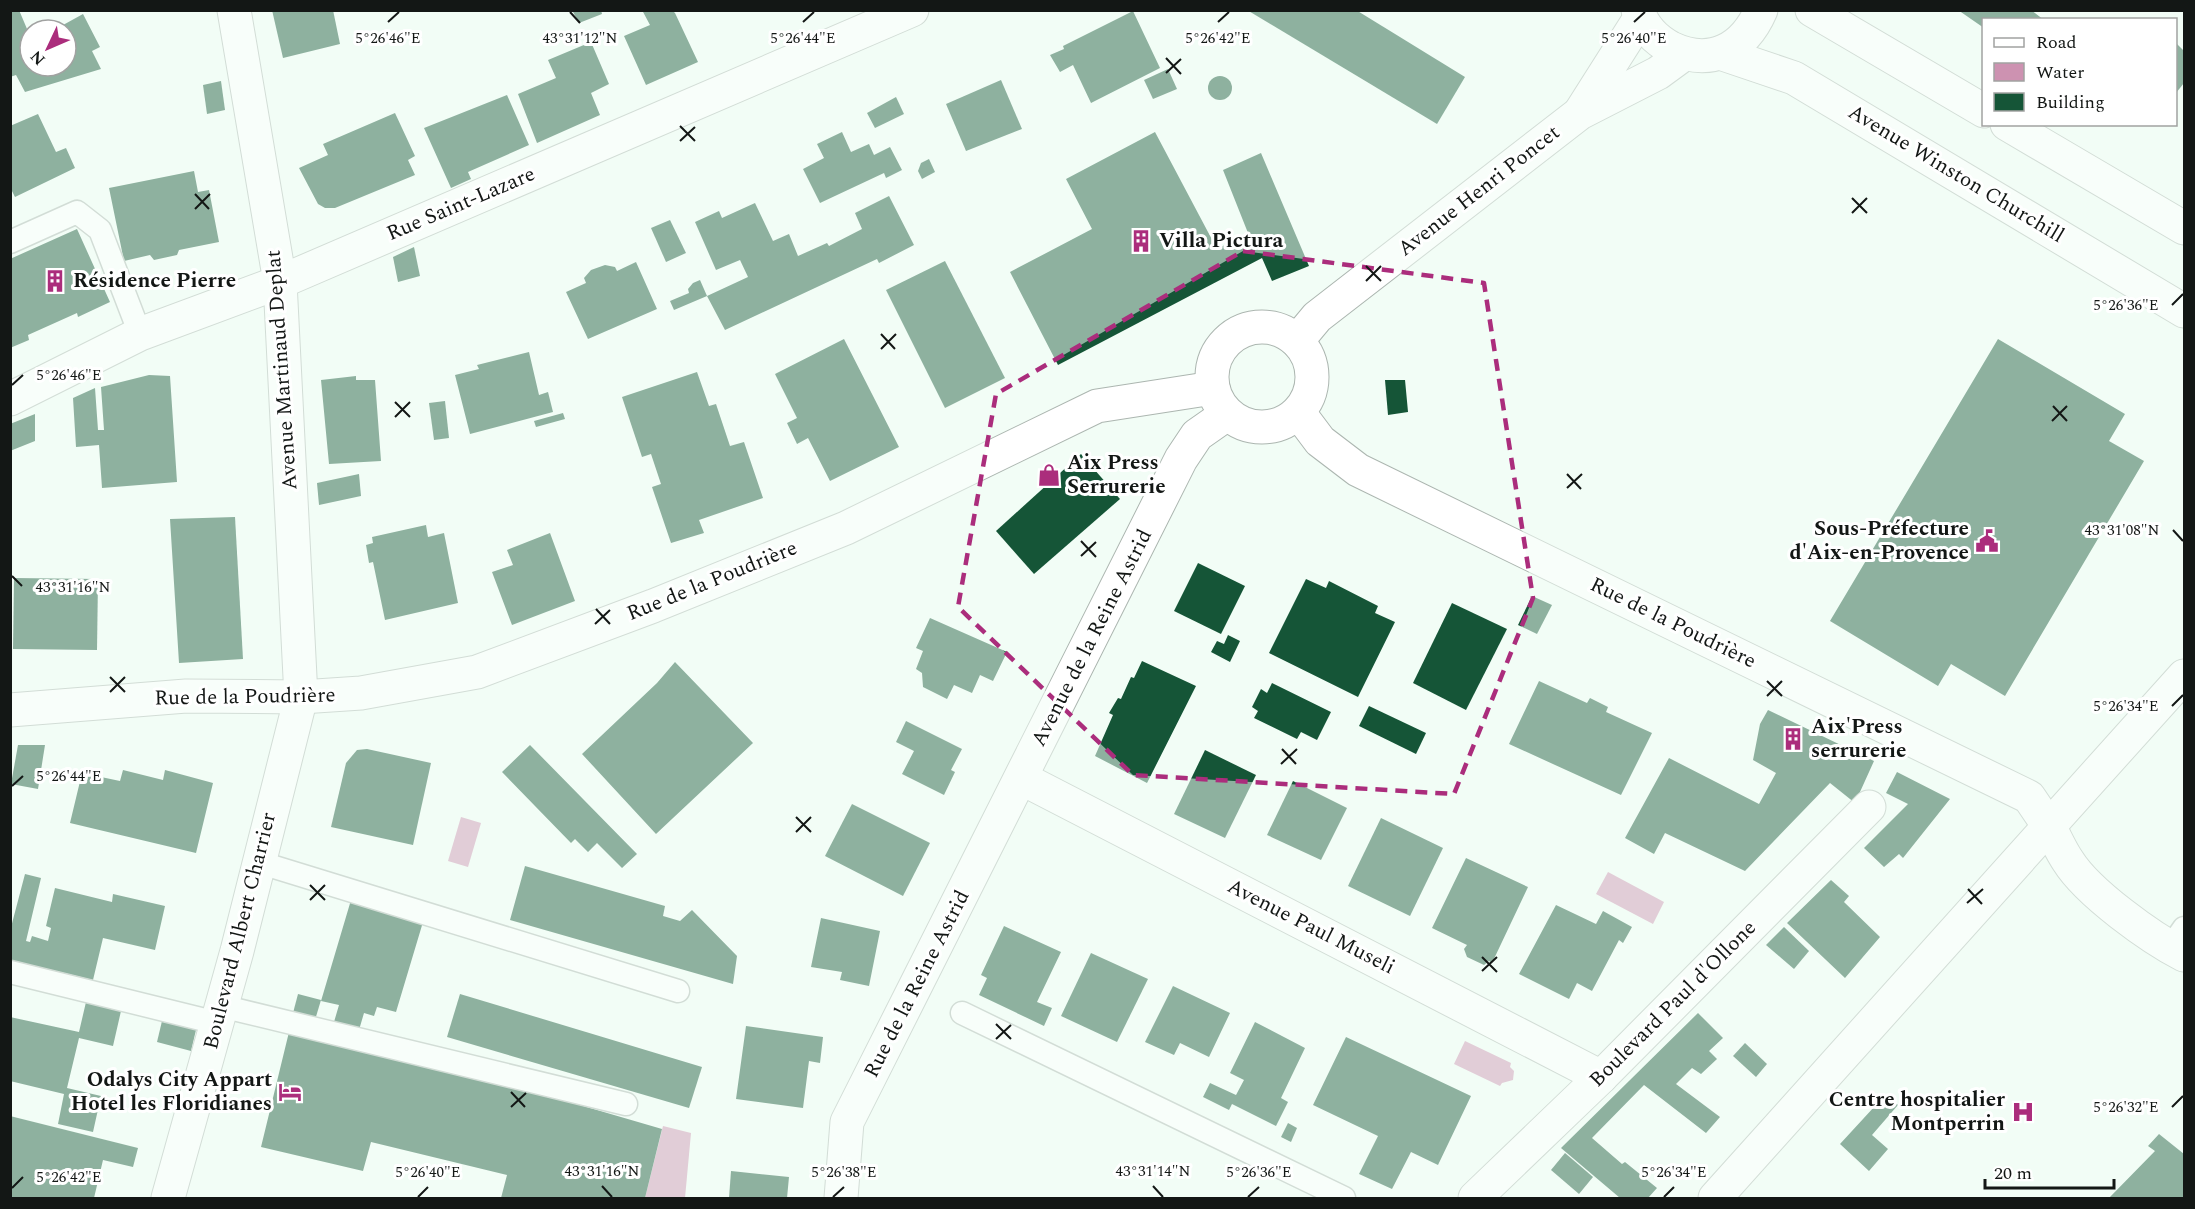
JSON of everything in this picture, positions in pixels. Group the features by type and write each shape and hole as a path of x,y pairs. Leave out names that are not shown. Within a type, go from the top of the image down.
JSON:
{"street":[{"name":"Avenue Martinaud Deplat","path":"234,10 280,282 301,697"},
{"name":"Rue Saint-Lazare","path":"10,399 140,334 280,282 912,10"},
{"path":"1639,14 1658,41 1684,54 1702,56 1720,53 1737,45 1754,28 1761,10"},
{"path":"1812,10 1982,110"},
{"name":"Avenue Henri Poncet","path":"1580,113 1639,14"},
{"name":"Avenue Winston Churchill","path":"1720,53 1794,78 2184,311"},
{"name":"Avenue Henri Poncet","path":"1297,341 1317,317 1580,113 1658,73 1684,54"},
{"path":"2010,126 2184,228"},
{"path":"1252,327 1268,327 1284,331 1297,341 1307,353 1312,369 1313,385 1308,400 1299,413 1271,428 1255,428 1240,423 1220,401 1212,374 1215,358 1224,344 1237,333 1252,327"},
{"name":"Rue de la Poudrière","path":"10,710 186,696 301,697 361,693 477,672 653,606 846,528 1097,406 1220,401"},
{"name":"Avenue de la Reine Astrid","path":"1021,778 1181,459 1220,401"},
{"name":"Rue de la Poudrière","path":"1299,413 1320,441 1358,470 2029,797 2050,828 2068,863 2104,900 2180,944"},
{"path":"1715,1198 2032,844 2050,828 2184,676"},
{"name":"Boulevard Albert Charrier","path":"168,1198 219,1015 301,697"},
{"name":"Avenue Paul Museli","path":"1021,778 1601,1077"},
{"name":"Rue de la Reine Astrid","path":"841,1198 848,1122 1021,778"},
{"name":"Boulevard Paul d'Ollone","path":"1475,1198 1601,1077 1869,807"}],"lane":[{"path":"10,242 76,212 100,230 140,334"},
{"path":"258,862 678,991"},
{"path":"10,972 626,1104"},
{"path":"962,1012 1344,1198"}],"highlighted area":[{"path":"1243,251 1484,283 1533,598 1454,794 1133,775 958,607 996,394"}],"water":[{"path":"461,817 481,823 468,867 448,861"},
{"path":"1608,872 1664,902 1653,924 1596,894"},
{"path":"1465,1041 1511,1063 1510,1067 1514,1071 1513,1080 1502,1083 1500,1086 1454,1064"},
{"path":"663,1126 691,1133 685,1198 645,1198"}],"building":[{"path":"10,10 19,10 22,18 18,18 18,78 71,78 25,92 16,75 10,77"},
{"path":"272,10 333,10 340,44 283,58"},
{"path":"572,10 601,10 602,14 579,23"},
{"path":"642,10 672,10 698,62 646,85 624,36 650,25"},
{"path":"1247,10 1356,10 1465,77 1437,124"},
{"path":"1958,10 2031,10 2041,18 1982,18 1982,27"},
{"path":"1133,11 1160,68 1091,103 1073,65 1060,72 1050,55 1064,49 1063,46"},
{"path":"83,14 100,47 92,51 101,69 78,76 78,18 76,18"},
{"path":"591,42 609,84 591,93 600,115 537,143 518,94 556,78 548,60"},
{"path":"2177,44 2184,51 2184,83 2177,92"},
{"path":"1168,69 1177,89 1153,99 1144,80"},
{"path":"1220,76 1229,79 1232,88 1229,97 1220,100 1211,97 1208,88 1211,79"},
{"path":"1001,80 1022,129 966,151 946,104"},
{"path":"221,81 225,110 207,114 203,85"},
{"path":"507,95 529,145 468,172 471,179 451,188 424,128"},
{"path":"896,97 904,114 875,128 867,113"},
{"path":"395,113 415,156 408,160 415,175 335,208 325,208 318,204 299,168 328,155 323,144"},
{"path":"38,114 56,152 66,148 75,168 15,197 10,187 10,126"},
{"path":"842,132 851,152 869,144 874,155 890,147 902,170 886,178 884,173 820,203 803,169 824,158 817,144"},
{"name":"Villa Pictura","path":"1155,132 1217,249 1248,233 1223,170 1261,153 1309,266 1272,281 1262,258 1058,365 1010,272 1092,229 1066,179"},
{"path":"929,159 935,172 922,179 918,171 921,163"},
{"path":"194,171 198,192 209,190 219,242 179,250 177,255 154,260 150,255 124,261 109,188"},
{"path":"889,196 914,245 879,263 877,259 725,330 707,296 748,277 740,260 716,270 695,222 719,211 722,218 755,203 773,241 789,234 798,256 827,243 829,246 862,229 855,213"},
{"path":"670,220 686,253 666,262 651,228"},
{"name":"Résidence Pierre","path":"77,229 110,302 78,317 77,313 28,335 29,340 10,348 10,259"},
{"path":"414,247 420,276 398,282 393,257"},
{"path":"945,261 1005,378 945,408 886,290"},
{"path":"636,262 657,309 588,339 566,292 586,283 584,278 591,270 605,265 615,267 617,271"},
{"path":"700,280 707,296 674,310 670,301 689,293 688,289 693,283"},
{"path":"844,339 899,447 830,481 808,438 797,444 787,423 797,418 775,374"},
{"name":"Sous-Préfecture d'Aix-en-Provence","path":"1998,339 2125,414 2109,441 2144,461 2005,696 1951,664 1938,686 1830,621"},
{"path":"529,352 539,395 548,392 553,412 470,434 455,375 479,369 477,365"},
{"path":"697,372 709,406 716,404 730,446 744,442 763,498 699,520 704,533 671,543 652,487 661,484 651,454 642,457 622,397"},
{"path":"149,375 170,376 177,482 102,488 99,445 76,447 73,398 95,388 98,430 104,430 101,387"},
{"path":"356,376 356,380 375,380 381,461 329,464 321,380"},
{"path":"1385,380 1405,380 1408,412 1388,415"},
{"path":"445,401 449,438 434,440 429,403"},
{"path":"563,413 565,419 536,427 534,421"},
{"path":"35,414 35,441 10,451 10,424"},
{"path":"1081,454 1120,499 1034,574 996,531"},
{"path":"359,474 361,496 319,505 317,483"},
{"path":"235,517 243,659 179,663 170,519"},
{"path":"426,525 428,537 444,533 458,603 385,620 373,562 369,563 366,545 373,543 372,537"},
{"path":"550,533 575,601 512,625 492,572 513,565 507,550"},
{"path":"1198,563 1245,586 1221,634 1174,611"},
{"path":"14,578 98,579 97,650 13,649"},
{"path":"1306,579 1326,588 1329,581 1378,606 1375,613 1395,622 1358,697 1269,653"},
{"path":"1532,596 1552,605 1537,634 1518,625"},
{"path":"1452,603 1507,629 1466,710 1413,683"},
{"path":"930,618 1007,652 993,681 980,675 972,693 954,685 947,699 923,687 922,673 916,669 923,651 916,648"},
{"path":"1228,635 1240,641 1230,662 1211,652 1217,641 1224,644"},
{"path":"1142,661 1196,686 1147,783 1095,756 1113,715 1109,713 1118,698 1121,699 1131,677 1134,678"},
{"path":"675,662 753,743 656,834 582,754 657,683"},
{"path":"1539,681 1587,703 1590,698 1608,707 1606,712 1652,733 1621,795 1509,744"},
{"path":"1272,683 1331,712 1317,740 1301,732 1297,739 1254,718 1258,711 1252,707 1261,689 1267,693"},
{"path":"1369,706 1426,733 1416,754 1359,726"},
{"path":"1768,710 1874,761 1855,803 1830,783 1745,871 1665,833 1654,854 1625,838 1669,758 1759,804 1776,773 1753,760 1760,724"},
{"path":"906,721 962,749 951,770 955,772 944,795 902,774 914,751 896,742"},
{"path":"18,745 45,745 38,789 11,784"},
{"path":"530,745 637,854 622,868 597,843 588,852 575,839 571,843 502,772"},
{"path":"367,749 431,763 413,845 331,827 346,763 357,750"},
{"path":"1205,750 1256,775 1225,838 1174,814"},
{"path":"123,770 163,780 165,770 213,783 196,853 70,823 82,773 120,781"},
{"path":"1897,772 1950,799 1903,858 1899,854 1884,867 1864,848 1908,804 1886,793"},
{"path":"1293,781 1347,808 1321,860 1267,835"},
{"path":"852,804 930,843 903,896 825,856"},
{"path":"1381,818 1443,848 1410,916 1348,886"},
{"path":"1466,858 1528,887 1492,963 1489,961 1484,965 1467,957 1464,949 1467,945 1432,928"},
{"path":"525,866 665,906 663,916 680,921 692,910 737,956 733,984 510,920"},
{"path":"25,874 41,878 26,941 30,942 32,936 48,941 51,928 46,926 55,888 112,902 113,894 165,906 155,950 103,938 93,980 10,960 10,931"},
{"path":"1831,880 1849,896 1844,902 1880,937 1845,978 1787,923"},
{"path":"351,900 423,922 396,1012 377,1007 374,1016 364,1013 359,1030 334,1022 339,1005 321,1001"},
{"path":"1556,905 1596,924 1603,911 1632,927 1623,943 1619,940 1592,991 1577,983 1569,999 1519,974"},
{"path":"821,918 880,931 869,986 840,980 842,972 811,967"},
{"path":"1004,926 1061,952 1037,1002 1052,1008 1044,1026 979,995 987,978 981,975"},
{"path":"1784,927 1809,951 1794,969 1766,945"},
{"path":"1091,953 1148,979 1117,1042 1061,1016"},
{"path":"1173,986 1230,1013 1209,1057 1180,1043 1174,1055 1145,1042"},
{"path":"298,994 321,1000 315,1020 293,1013"},
{"path":"460,994 702,1067 689,1108 447,1037"},
{"path":"86,1002 121,1011 113,1046 79,1038 67,1088 101,1096 93,1132 58,1124 64,1094 10,1081 10,1017 79,1032"},
{"path":"1698,1013 1723,1038 1709,1051 1717,1059 1701,1074 1692,1068 1676,1084 1720,1117 1706,1133 1644,1085 1592,1138 1622,1164 1625,1162 1657,1188 1648,1198 1620,1198 1561,1148"},
{"path":"162,1021 196,1030 191,1051 157,1042"},
{"path":"1255,1022 1305,1048 1281,1098 1288,1102 1276,1126 1232,1104 1229,1110 1203,1097 1210,1083 1236,1095 1244,1080 1230,1073"},
{"path":"746,1026 823,1037 820,1063 809,1061 803,1108 736,1099"},
{"path":"289,1032 525,1089 662,1129 645,1198 501,1198 507,1175 371,1142 363,1171 261,1147"},
{"path":"1346,1037 1471,1096 1438,1165 1411,1152 1392,1189 1359,1174 1378,1136 1313,1105"},
{"path":"1745,1043 1767,1064 1756,1077 1733,1056"},
{"path":"1886,1094 1898,1105 1872,1135 1888,1149 1869,1171 1840,1144"},
{"path":"10,1116 138,1148 133,1167 103,1160 94,1198 10,1198"},
{"path":"1288,1123 1297,1128 1291,1142 1281,1137"},
{"path":"2159,1134 2184,1154 2184,1198 2109,1198 2155,1151 2148,1146"},
{"path":"1565,1153 1593,1177 1579,1194 1551,1170"},
{"path":"731,1171 789,1177 787,1198 729,1198"}],"place":[{"name":"Villa Pictura","path":"1141,241"},
{"name":"Résidence Pierre","path":"55,281"},
{"name":"Aix Press Serrurerie","path":"1049,475"},
{"name":"Sous-Préfecture d'Aix-en-Provence","path":"1987,541"},
{"name":"Aix'Press serrurerie","path":"1793,739"},
{"name":"Odalys City Appart Hotel les Floridianes","path":"290,1092"},
{"name":"Centre hospitalier Montperrin","path":"2023,1112"}]}
